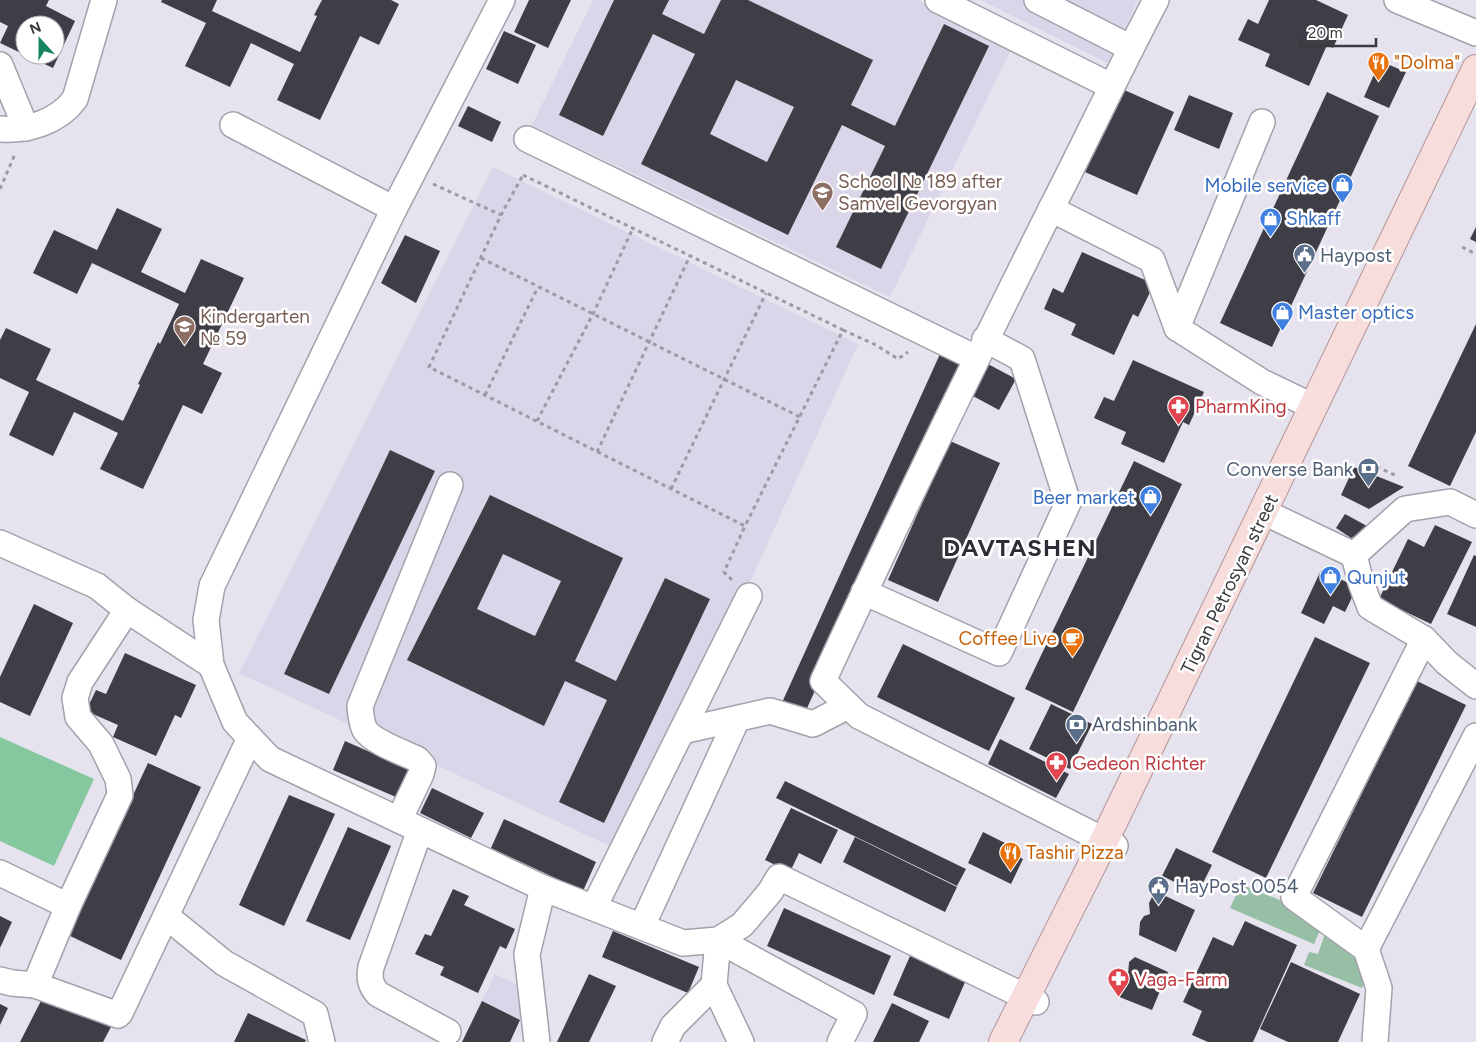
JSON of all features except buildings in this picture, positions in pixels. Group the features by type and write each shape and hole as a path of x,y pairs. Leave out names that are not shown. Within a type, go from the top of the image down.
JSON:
{"main road":[{"name":"Tigran Petrosyan street","path":"1270,515 1314,407 1476,69"},
{"name":"Tigran Petrosyan street","path":"1003,1042 1031,999 1110,843 1476,97"},
{"name":"Tigran Petrosyan street","path":"1015,1042 1031,999"}],"lane":[{"path":"0,128 11,130 40,124 66,110 75,99 104,0"},
{"path":"502,0 394,209 212,586 206,620 211,665 235,722 270,759 543,888 683,943 718,940 742,925 770,892 779,877 1031,999"},
{"path":"938,0 1111,86"},
{"path":"1037,0 1131,48"},
{"path":"1110,843 859,716 822,681 981,349 1111,86 1156,0"},
{"path":"1397,0 1476,33"},
{"path":"0,65 26,128"},
{"path":"1177,328 1262,122"},
{"path":"233,125 394,209"},
{"path":"527,139 981,349 1022,359 1068,503 999,653 864,592"},
{"path":"1051,210 1152,260 1177,328 1262,382 1314,407"},
{"path":"448,1032 378,994 372,987 369,976 423,766 417,759 371,736 365,729 361,718 360,706 450,485"},
{"path":"1354,555 1405,509 1450,502 1473,507"},
{"path":"1270,515 1354,555"},
{"path":"0,543 97,586 127,610 211,665"},
{"path":"1354,555 1361,583 1370,607 1424,639 1447,663 1476,686"},
{"path":"594,907 749,596"},
{"path":"35,985 68,906 120,795 118,779 101,744 78,717 75,698 80,682 127,610"},
{"path":"1375,1042 1379,988 1366,949 1294,897 1424,639"},
{"path":"682,731 770,711 813,724 848,706"},
{"path":"642,926 737,719"},
{"path":"1366,949 1476,736"},
{"path":"0,980 35,985 118,1015 250,738"},
{"path":"0,873 68,906"},
{"path":"537,1042 527,954 543,888"},
{"path":"166,916 224,963 315,1014 322,1042"},
{"path":"718,940 714,985 741,1042"},
{"path":"718,940 854,1014 840,1042"},
{"path":"665,1042 673,1026 714,985"}],"path":[{"path":"0,189 26,128"},
{"path":"412,174 501,215"},
{"path":"745,526 429,367 501,215 523,175 843,330 724,572 749,596"},
{"path":"537,422 593,314 633,228"},
{"path":"1462,247 1476,254"},
{"path":"597,452 690,256"},
{"path":"481,258 800,417"},
{"path":"485,395 538,286"},
{"path":"671,490 766,293"},
{"path":"1362,460 1397,476"}],"shaded area":[{"name":"School № 189 after Samvel Gevorgyan","path":"593,0 918,0 1013,46 890,297 532,125"},
{"path":"980,0 1138,0 1108,63"},
{"path":"493,167 858,344 627,854 239,673"},
{"path":"495,974 534,993 520,1020 482,1001"}],"green space":[{"path":"0,737 94,779 54,866 0,841"},
{"path":"1241,884 1325,919 1314,944 1230,908"},
{"path":"1329,922 1370,970 1362,988 1304,965 1309,952 1318,954"}],"place":[{"name":"\"Dolma\"","path":"1378,81"},
{"name":"Mobile service","path":"1343,204"},
{"name":"School № 189 after Samvel Gevorgyan","path":"822,211"},
{"name":"Shkaff","path":"1270,237"},
{"name":"Haypost","path":"1304,274"},
{"name":"Master optics","path":"1282,331"},
{"name":"Kindergarten № 59","path":"184,346"},
{"name":"PharmKing","path":"1179,425"},
{"name":"Converse Bank","path":"1369,488"},
{"name":"Beer market","path":"1151,516"},
{"name":"Qunjut","path":"1331,596"},
{"name":"Coffee Live","path":"1073,657"},
{"name":"Ardshinbank","path":"1076,743"},
{"name":"Gedeon Richter","path":"1056,782"},
{"name":"Tashir Pizza","path":"1010,871"},
{"name":"HayPost 0054","path":"1159,905"},
{"name":"Vaga-Farm","path":"1118,998"}],"district":[{"name":"DAVTASHEN","path":"1020,548"}]}
